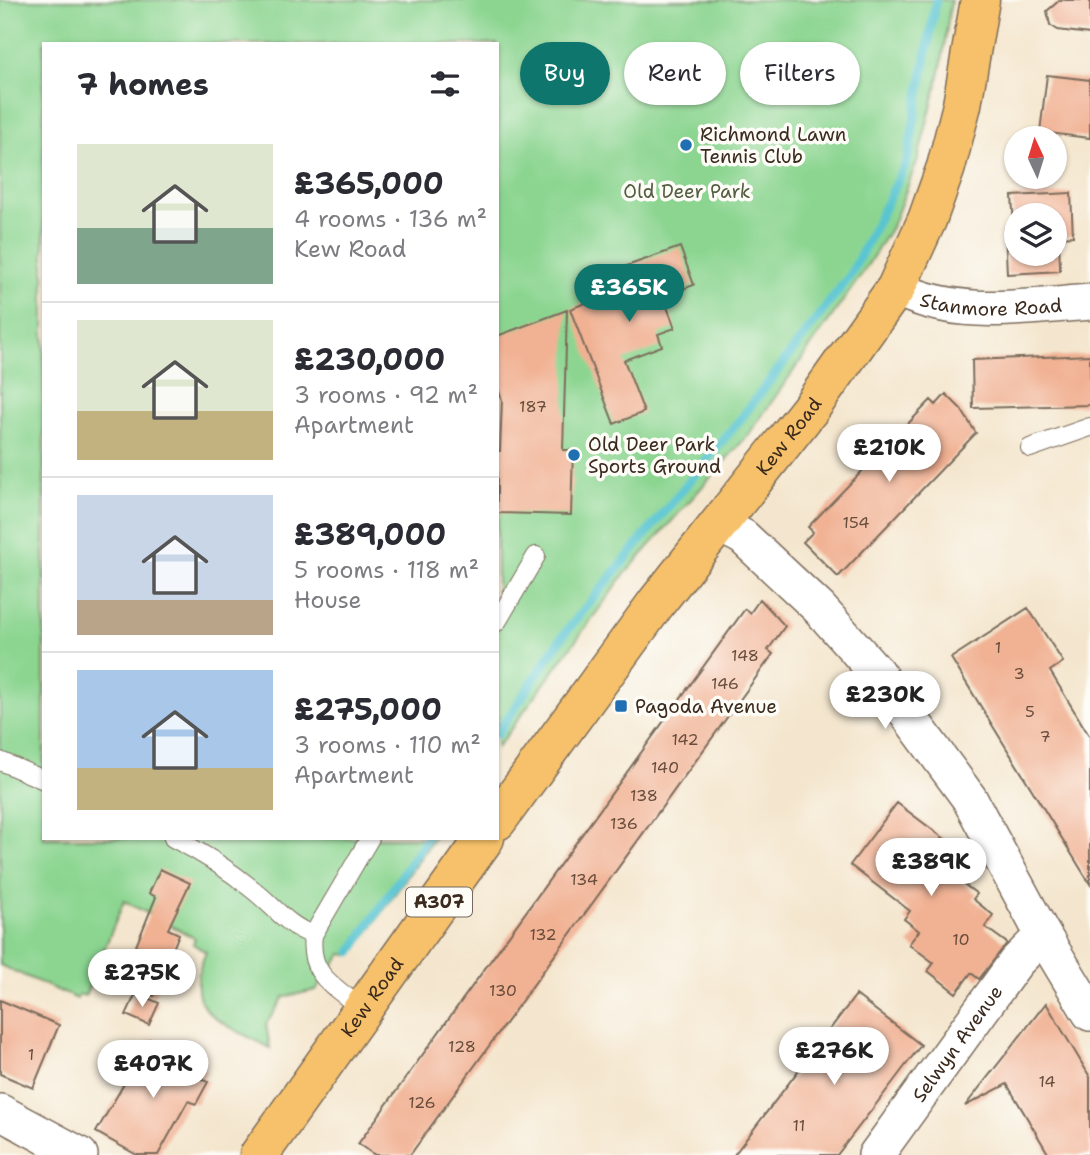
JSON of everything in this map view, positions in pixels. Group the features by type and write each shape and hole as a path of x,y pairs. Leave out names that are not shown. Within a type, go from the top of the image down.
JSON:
{"main road":[{"name":"Kew Road","path":"499,818 657,602 720,525 834,376 896,288 928,220 946,167 962,105 980,0"},
{"name":"Kew Road","path":"259,1155 361,1008 484,840"}],"street":[{"name":"Stanmore Road","path":"896,288 917,299 944,306 985,309 1090,302"},
{"path":"720,525 743,537 819,608 877,673 969,798 1043,935 1090,1013"},
{"name":"Selwyn Avenue","path":"876,1155 1016,962 1043,935"},
{"path":"0,1112 80,1155"}],"lane":[{"path":"1030,448 1090,427"},
{"path":"499,619 536,556"},
{"path":"0,761 42,779"},
{"path":"177,840 198,850 253,889 296,929 313,935"},
{"path":"361,1008 316,970 312,947 313,935 369,840"}],"green space":[{"name":"Old Deer Park","path":"0,0 951,0 941,68 918,159 893,224 864,271 749,434 624,575 499,745 499,42 42,42 42,840 433,840 356,950 349,955 342,954 316,990 284,997 266,1024 270,1048 222,1023 210,1014 202,1003 198,990 199,973 206,952 193,944 195,938 124,901 85,996 79,994 77,999 0,965"}],"building":[{"path":"1060,0 1090,0 1090,34 1058,30 1050,25 1047,11"},
{"path":"1047,75 1090,80 1090,138 1068,135 1068,126 1041,126"},
{"path":"1071,193 1073,236 1067,236 1067,203 1012,203 1012,196"},
{"path":"680,247 694,285 663,296 675,328 658,334 662,346 624,360 644,412 614,424 570,309 611,293 604,274"},
{"path":"1007,266 1060,266 1060,271 1007,274"},
{"name":"Old Deer Park Sports Ground","path":"567,310 563,450 573,450 571,515 499,513 502,400 499,392 499,335"},
{"path":"1090,355 1090,405 973,408 972,360"},
{"path":"946,394 961,409 976,433 838,577 803,542 813,532 808,527 931,400 936,405"},
{"path":"760,599 785,626 768,650 773,654 410,1155 375,1155 358,1144 745,609 750,613"},
{"path":"1028,608 1063,662 1050,671 1090,737 1090,884 951,658"},
{"path":"897,803 946,840 937,851 964,870 957,879 977,894 973,899 993,915 985,927 1007,943 979,979 971,973 956,993 928,971 934,963 909,944 919,931 904,919 910,911 850,865"},
{"path":"160,869 190,883 168,929 179,934 154,996 121,983 156,897 149,893"},
{"path":"136,993 159,1003 149,1025 126,1015"},
{"path":"856,995 921,1045 890,1086 837,1155 734,1155"},
{"path":"0,1000 59,1025 33,1088 0,1074"},
{"path":"1046,1003 1090,1077 1090,1155 1049,1155 1007,1084 965,1106"},
{"path":"150,1039 207,1070 202,1079 208,1082 196,1104 188,1101 158,1155 137,1155 96,1132"}],"waterway":[{"path":"499,731 565,633 743,416 851,274 907,162 936,0"},
{"path":"351,952 426,840"}],"place":[{"name":"Richmond Lawn Tennis Club","path":"686,145"},
{"name":"Old Deer Park Sports Ground","path":"574,455"},
{"name":"Pagoda Avenue","path":"621,706"}]}
